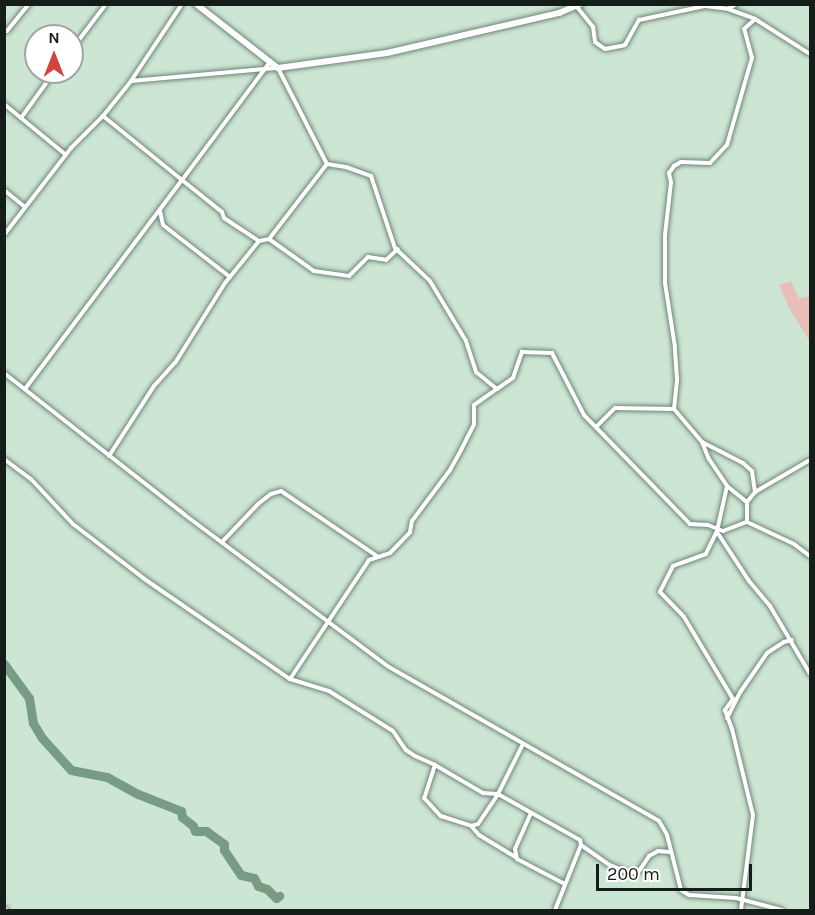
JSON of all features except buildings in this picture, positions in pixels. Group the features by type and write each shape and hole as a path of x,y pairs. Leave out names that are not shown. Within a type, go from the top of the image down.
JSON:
{"street":[{"path":"4,30 7,31 29,4"},
{"path":"84,33 106,4"},
{"path":"4,235 66,155 103,117 131,81 182,4"},
{"path":"196,4 278,68 327,164 371,176 394,248 398,249 429,281 466,341 476,372 497,389"},
{"path":"728,9 736,4"},
{"path":"131,81 278,68 387,53 578,6 593,27 595,42 604,50 626,45 639,20 705,6 728,9 755,19 810,54"},
{"path":"747,502 727,486 702,442 674,409 677,379 665,283 669,173 681,162 711,163 727,145 752,58 744,29 755,19"},
{"path":"25,389 270,62"},
{"path":"21,118 45,84"},
{"path":"4,104 66,155"},
{"path":"103,117 222,212 224,218 259,241"},
{"path":"109,456 154,386 175,363 230,277 259,241 269,239 327,164"},
{"path":"4,190 25,207"},
{"path":"159,210 163,225 230,277"},
{"path":"269,239 314,271 349,276 368,258 386,260 398,249"},
{"path":"290,679 369,560 390,553 410,532 412,521 450,470 461,450 474,424 474,405 513,378 522,352 552,353 580,409 596,427 690,524 708,525 717,531 792,640 810,674"},
{"path":"4,373 109,456 389,667 659,821 667,835 681,890 689,896 736,898 782,910"},
{"path":"596,427 615,408 674,409"},
{"path":"702,442 743,463 752,471 755,492"},
{"path":"4,459 31,479 73,524 143,578 290,679 328,691 393,731 406,750 415,756 483,793 498,794 580,840 581,844 610,865 629,873 639,871 649,856 658,851 670,852"},
{"path":"747,522 747,502 755,492 810,460"},
{"path":"727,486 717,531 706,554 673,566 660,592 684,617 733,699 725,710 732,729 753,815 741,910"},
{"path":"222,542 258,504 271,494 281,491 377,556"},
{"path":"717,531 727,530 747,522 794,544 810,556"},
{"path":"727,718 767,653 784,642 792,640"},
{"path":"471,826 478,824 498,794 523,744"},
{"path":"435,765 424,798 441,816 471,826 479,835 517,859 564,884"},
{"path":"517,859 515,849 531,813"},
{"path":"555,910 581,844"}],"shaded area":[{"path":"791,281 799,298 810,296 810,342 788,306 779,285"}],"waterway":[{"path":"4,664 29,698 33,723 42,738 71,770 107,777 138,794 181,811 182,817 193,826 195,831 206,831 224,844 224,850 241,875 254,878 258,886 267,889 276,898 279,896"}]}
